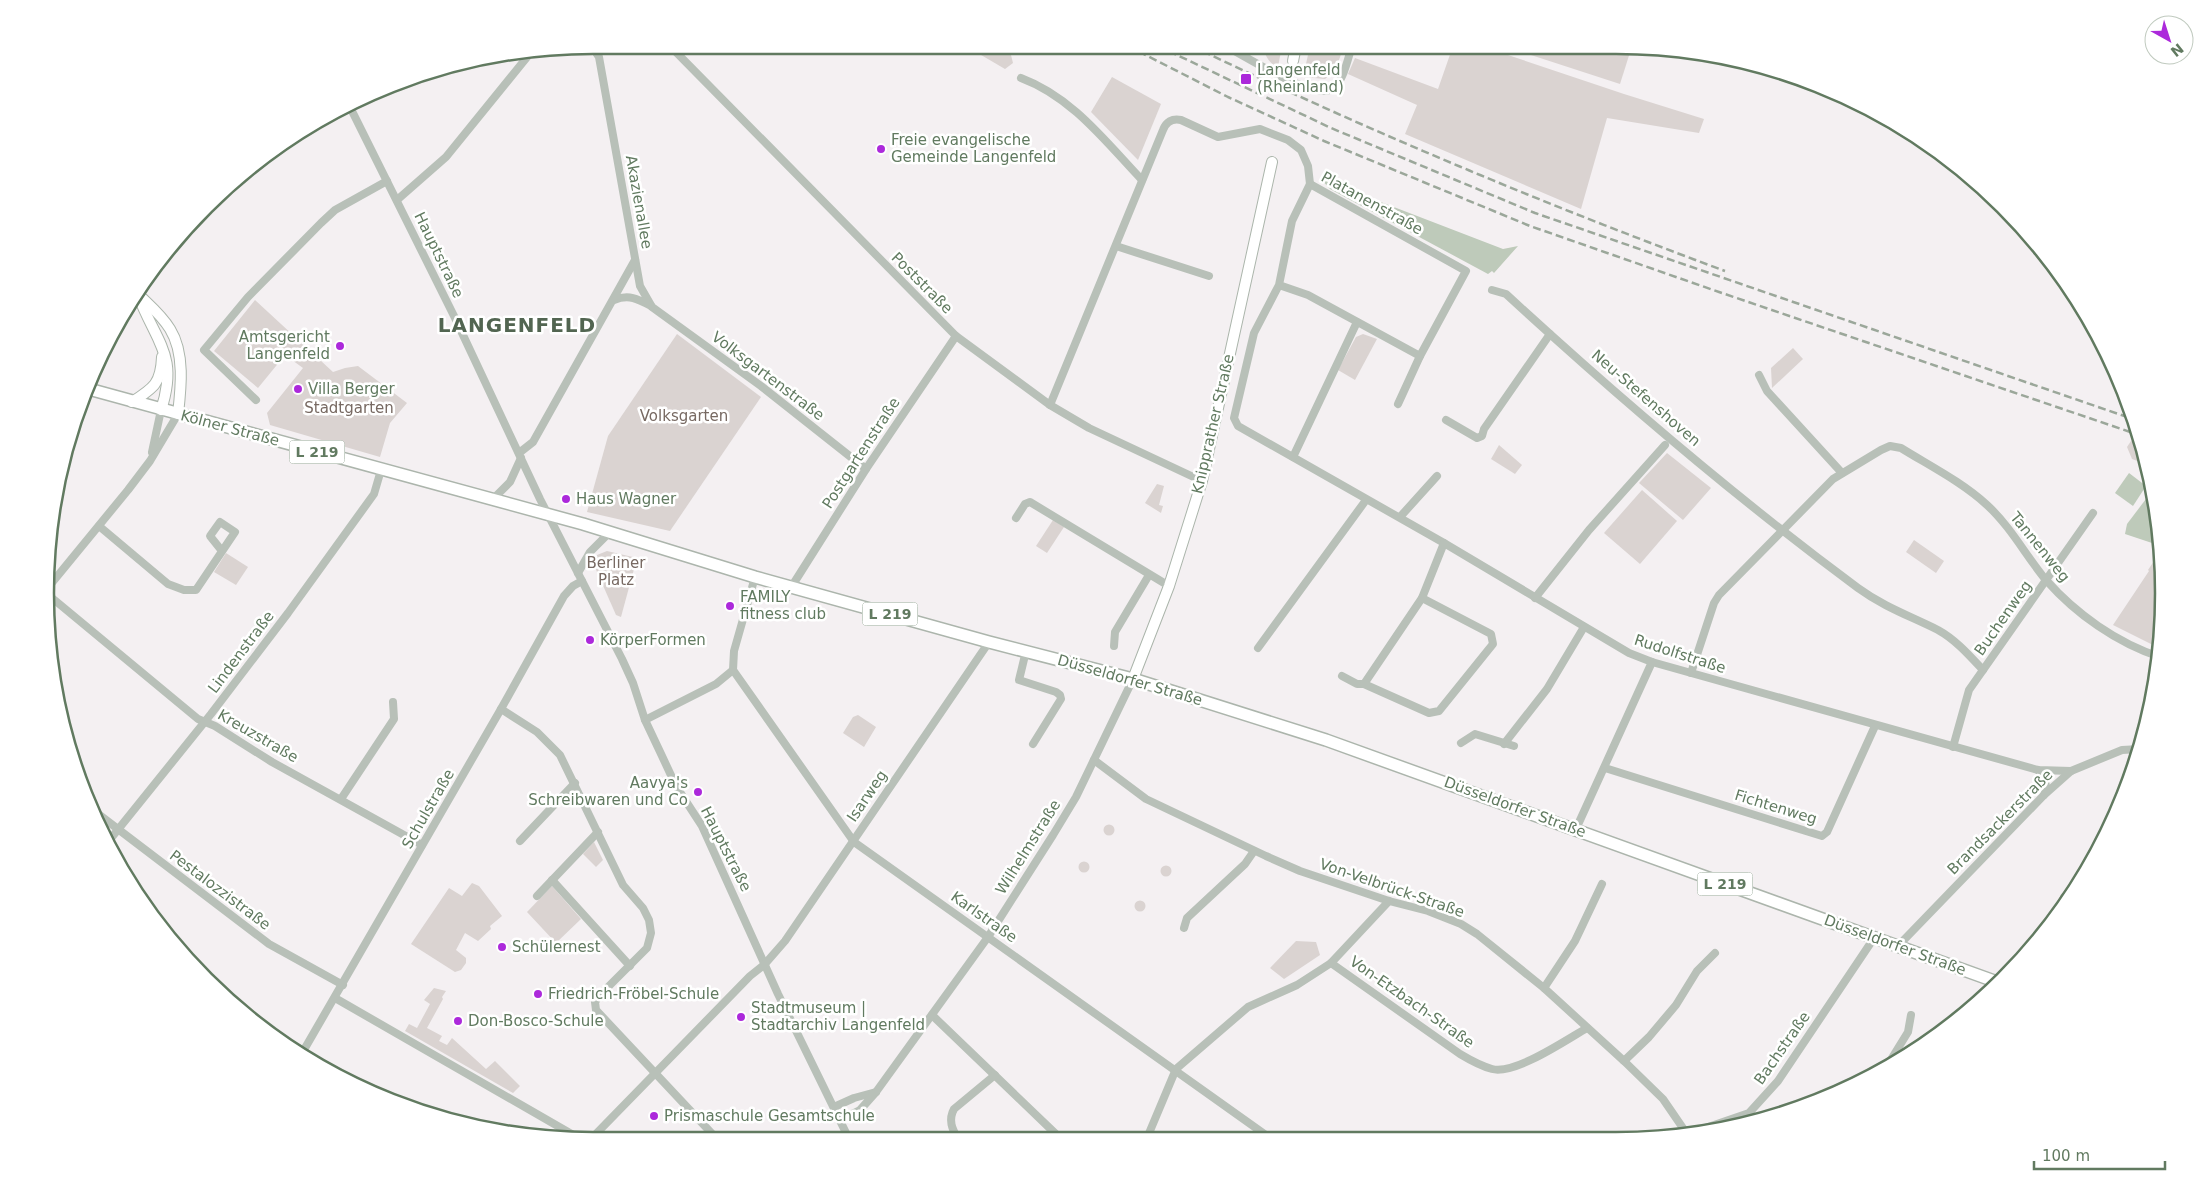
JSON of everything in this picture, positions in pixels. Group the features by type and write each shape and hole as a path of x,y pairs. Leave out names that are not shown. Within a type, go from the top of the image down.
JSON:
{"main road":[{"path":"1293,61 1294,54"},
{"name":"Knipprather Straße","path":"1133,679 1169,586 1202,481 1272,162"},
{"path":"142,298 172,331 179,357 182,382 178,414"},
{"path":"140,300 168,360 167,392 161,410"},
{"path":"132,402 148,392 157,383 161,374 163,348"},
{"name":"Kölner Straße","path":"94,391 550,516"},
{"name":"Düsseldorfer Straße","path":"550,516 989,642 1133,679 1326,740 1991,980"}],"street":[{"name":"Akazienallee","path":"520,455 534,442 635,260 597,54"},
{"name":"Poststraße","path":"678,54 956,336 1050,405 1089,428 1202,481"},
{"path":"1243,54 1300,85 1325,91 1335,87 1341,78 1349,54"},
{"path":"397,200 446,157 527,58"},
{"path":"1020,78 1039,85 1080,114 1142,180"},
{"name":"Hauptstraße","path":"352,110 630,676 645,720 676,786 702,826 765,964 846,1132"},
{"path":"1050,405 1165,125 1177,119 1218,137 1260,130 1288,140 1301,150 1308,166 1310,184"},
{"path":"256,400 204,350 248,297 335,210 387,181"},
{"name":"Platanenstraße","path":"1346,489 1238,426 1234,418 1254,333 1279,285 1292,221 1310,184 1466,271 1420,356"},
{"path":"1116,246 1209,276"},
{"name":"Volksgartenstraße","path":"635,260 640,286 652,307"},
{"path":"1279,285 1308,294 1420,356 1398,404"},
{"name":"Neu-Stefenshoven","path":"1492,290 1506,294 1672,441 1859,589 1897,613 1938,631 1956,642 1983,670"},
{"name":"Volksgartenstraße","path":"614,300 624,296 637,298 652,307 761,386 866,469"},
{"path":"1293,457 1357,322"},
{"path":"1446,420 1476,438 1482,436 1484,429 1550,334"},
{"name":"Postgartenstraße","path":"792,586 866,469 956,336"},
{"path":"1691,673 1718,595 1842,473 1767,391 1759,375"},
{"path":"150,461 161,410"},
{"path":"54,579 150,461 178,414"},
{"path":"1536,598 1589,530 1665,445"},
{"name":"Tannenweg","path":"1842,473 1890,446 1901,448 1987,505 2015,536 2046,580 2086,618 2134,647 2152,654"},
{"path":"492,500 510,482 520,455"},
{"name":"Lindenstraße","path":"112,837 288,613 374,494 381,470"},
{"path":"1400,517 1437,476"},
{"name":"Rudolfstraße","path":"1346,489 1400,517 1629,653 1652,662 1874,726 2038,770 2071,771"},
{"path":"1258,648 1366,500"},
{"path":"1016,518 1025,504 1030,502 1169,586"},
{"name":"Buchenweg","path":"1953,747 1969,690 2093,513"},
{"path":"99,526 168,584 184,590 196,590 222,551"},
{"path":"578,573 590,552 610,532"},
{"path":"1364,684 1422,598 1444,543"},
{"path":"1114,646 1115,632 1148,575"},
{"path":"645,720 716,684 732,670 734,651 755,576"},
{"name":"Schulstraße","path":"305,1049 343,985 564,596 573,586 582,581"},
{"name":"Kreuzstraße","path":"54,594 198,719 422,846"},
{"path":"1342,676 1429,713 1439,711 1493,644 1491,634 1422,598"},
{"path":"1504,744 1547,689 1584,627"},
{"name":"Isarweg","path":"598,1132 785,942 989,642"},
{"path":"1026,651 1019,680 1056,692 1060,695 1061,700 1032,744"},
{"path":"1576,829 1652,662"},
{"name":"Karlstraße","path":"732,670 854,842 1176,1069 1262,1132"},
{"name":"Wilhelmstraße","path":"840,1120 860,1110 876,1092 988,936 1076,797 1133,679"},
{"path":"341,799 394,719 393,702"},
{"path":"501,709 537,732 556,748 575,783 623,885 642,908 651,926 650,940 647,948 598,996 595,1002 596,1010 710,1132"},
{"name":"Fichtenweg","path":"1604,768 1822,836 1827,832 1874,726"},
{"path":"1461,743 1475,734 1514,746"},
{"name":"Brandsackerstraße","path":"1898,946 2044,795 2071,771 2122,750 2132,749"},
{"name":"Von-Velbrück-Straße","path":"1094,760 1146,799 1300,871 1389,901 1428,911 1461,924 1479,935 1544,988 1663,1098 1680,1128"},
{"path":"2038,770 2046,782 2047,788 2044,795"},
{"path":"520,841 575,783"},
{"name":"Pestalozzistraße","path":"103,818 269,944 343,985"},
{"path":"537,896 598,832"},
{"path":"1184,928 1187,918 1244,864 1254,850"},
{"path":"552,880 630,966"},
{"path":"1544,988 1575,941 1602,884"},
{"path":"1150,1132 1176,1069 1248,1007 1297,985 1331,963 1389,901"},
{"name":"Bachstraße","path":"1752,1115 1778,1082 1874,938"},
{"path":"1624,1061 1649,1037 1676,1005 1698,972 1715,953"},
{"name":"Von-Etzbach-Straße","path":"1331,963 1472,1062 1493,1070 1506,1069 1528,1061 1587,1028"},
{"path":"335,998 567,1131"},
{"path":"932,1015 1054,1132"},
{"path":"1894,1055 1908,1032 1911,1015"},
{"path":"955,1132 951,1122 951,1115 954,1109 995,1075"},
{"path":"834,1107 854,1098 876,1092"}],"green space":[{"path":"979,54 1012,54 1013,63 1005,69"},
{"path":"1266,54 1280,54 1278,67 1272,63"},
{"path":"1308,54 1341,54 1335,71 1325,79 1303,77"},
{"path":"1450,54 1505,54 1704,119 1699,133 1607,118 1581,209 1405,134 1417,105 1348,74 1355,58 1438,89"},
{"path":"1528,54 1629,54 1620,84"},
{"path":"1112,77 1161,104 1138,160 1091,112"},
{"name":"Stadtgarten","path":"255,300 333,372 358,366 407,403 390,423 380,457 270,425 267,413 303,368 285,355 258,388 214,351"},
{"name":"Volksgarten","path":"677,334 761,397 670,531 587,512 608,436"},
{"path":"1363,334 1377,339 1355,380 1338,370 1356,337"},
{"path":"1793,348 1803,359 1772,388 1771,368"},
{"path":"2131,441 2134,442 2139,462 2132,459 2127,447"},
{"path":"1499,445 1522,465 1515,474 1491,459"},
{"path":"1667,453 1711,488 1683,520 1639,483"},
{"path":"1157,484 1164,486 1159,505 1163,506 1161,513 1145,503"},
{"path":"1642,490 1677,521 1640,564 1604,533"},
{"path":"1053,520 1064,527 1047,553 1036,546"},
{"path":"1914,540 1944,561 1936,573 1906,552"},
{"name":"Berliner Platz","path":"607,551 637,558 621,617 616,615 594,565 597,555"},
{"path":"226,553 248,567 236,585 214,572"},
{"path":"2154,561 2153,645 2113,625"},
{"path":"858,715 876,727 864,747 843,733 853,717"},
{"path":"1109,824 1115,830 1109,836 1103,830"},
{"path":"594,842 603,860 596,867 583,854"},
{"path":"1084,861 1090,867 1084,873 1078,867"},
{"path":"1166,865 1172,871 1166,877 1160,871"},
{"path":"472,883 479,886 502,916 490,926 491,929 478,941 465,933 456,950 466,958 466,963 461,970 455,972 411,944 449,888 462,896"},
{"path":"552,886 581,919 556,943 527,912"},
{"path":"1140,900 1146,906 1140,912 1134,906"},
{"path":"1296,941 1316,942 1320,955 1284,979 1270,968"},
{"path":"434,988 446,991 427,1028 442,1036 439,1041 447,1045 452,1038 486,1069 495,1061 520,1086 513,1093 405,1031 409,1024 417,1028 430,1004 424,1000"}],"shaded area":[{"path":"1321,179 1503,249 1518,246 1494,273 1492,271 1488,274 1330,189"},
{"path":"2129,473 2144,485 2145,488 2133,506 2115,493"},
{"path":"2147,498 2153,543 2125,534 2127,524"}],"railway":[{"path":"1144,54 1228,97 1324,141 1530,226 2131,432"},
{"path":"1175,54 1331,128 1535,213 2126,416"},
{"path":"1209,54 1323,107 1456,165 1657,246 1725,271"}],"place":[{"name":"Langenfeld (Rheinland)","path":"1246,79"},
{"name":"Freie evangelische Gemeinde Langenfeld","path":"881,149"},
{"name":"Amtsgericht Langenfeld","path":"340,346"},
{"name":"Villa Berger","path":"298,389"},
{"name":"Haus Wagner","path":"566,499"},
{"name":"FAMILY fitness club","path":"730,606"},
{"name":"KörperFormen","path":"590,640"},
{"name":"Aavya's Schreibwaren und Co","path":"698,792"},
{"name":"Schülernest","path":"502,947"},
{"name":"Friedrich-Fröbel-Schule","path":"538,994"},
{"name":"Stadtmuseum | Stadtarchiv Langenfeld","path":"741,1017"},
{"name":"Don-Bosco-Schule","path":"458,1021"},
{"name":"Prismaschule Gesamtschule","path":"654,1116"}],"district":[{"name":"LANGENFELD","path":"517,325"}]}
